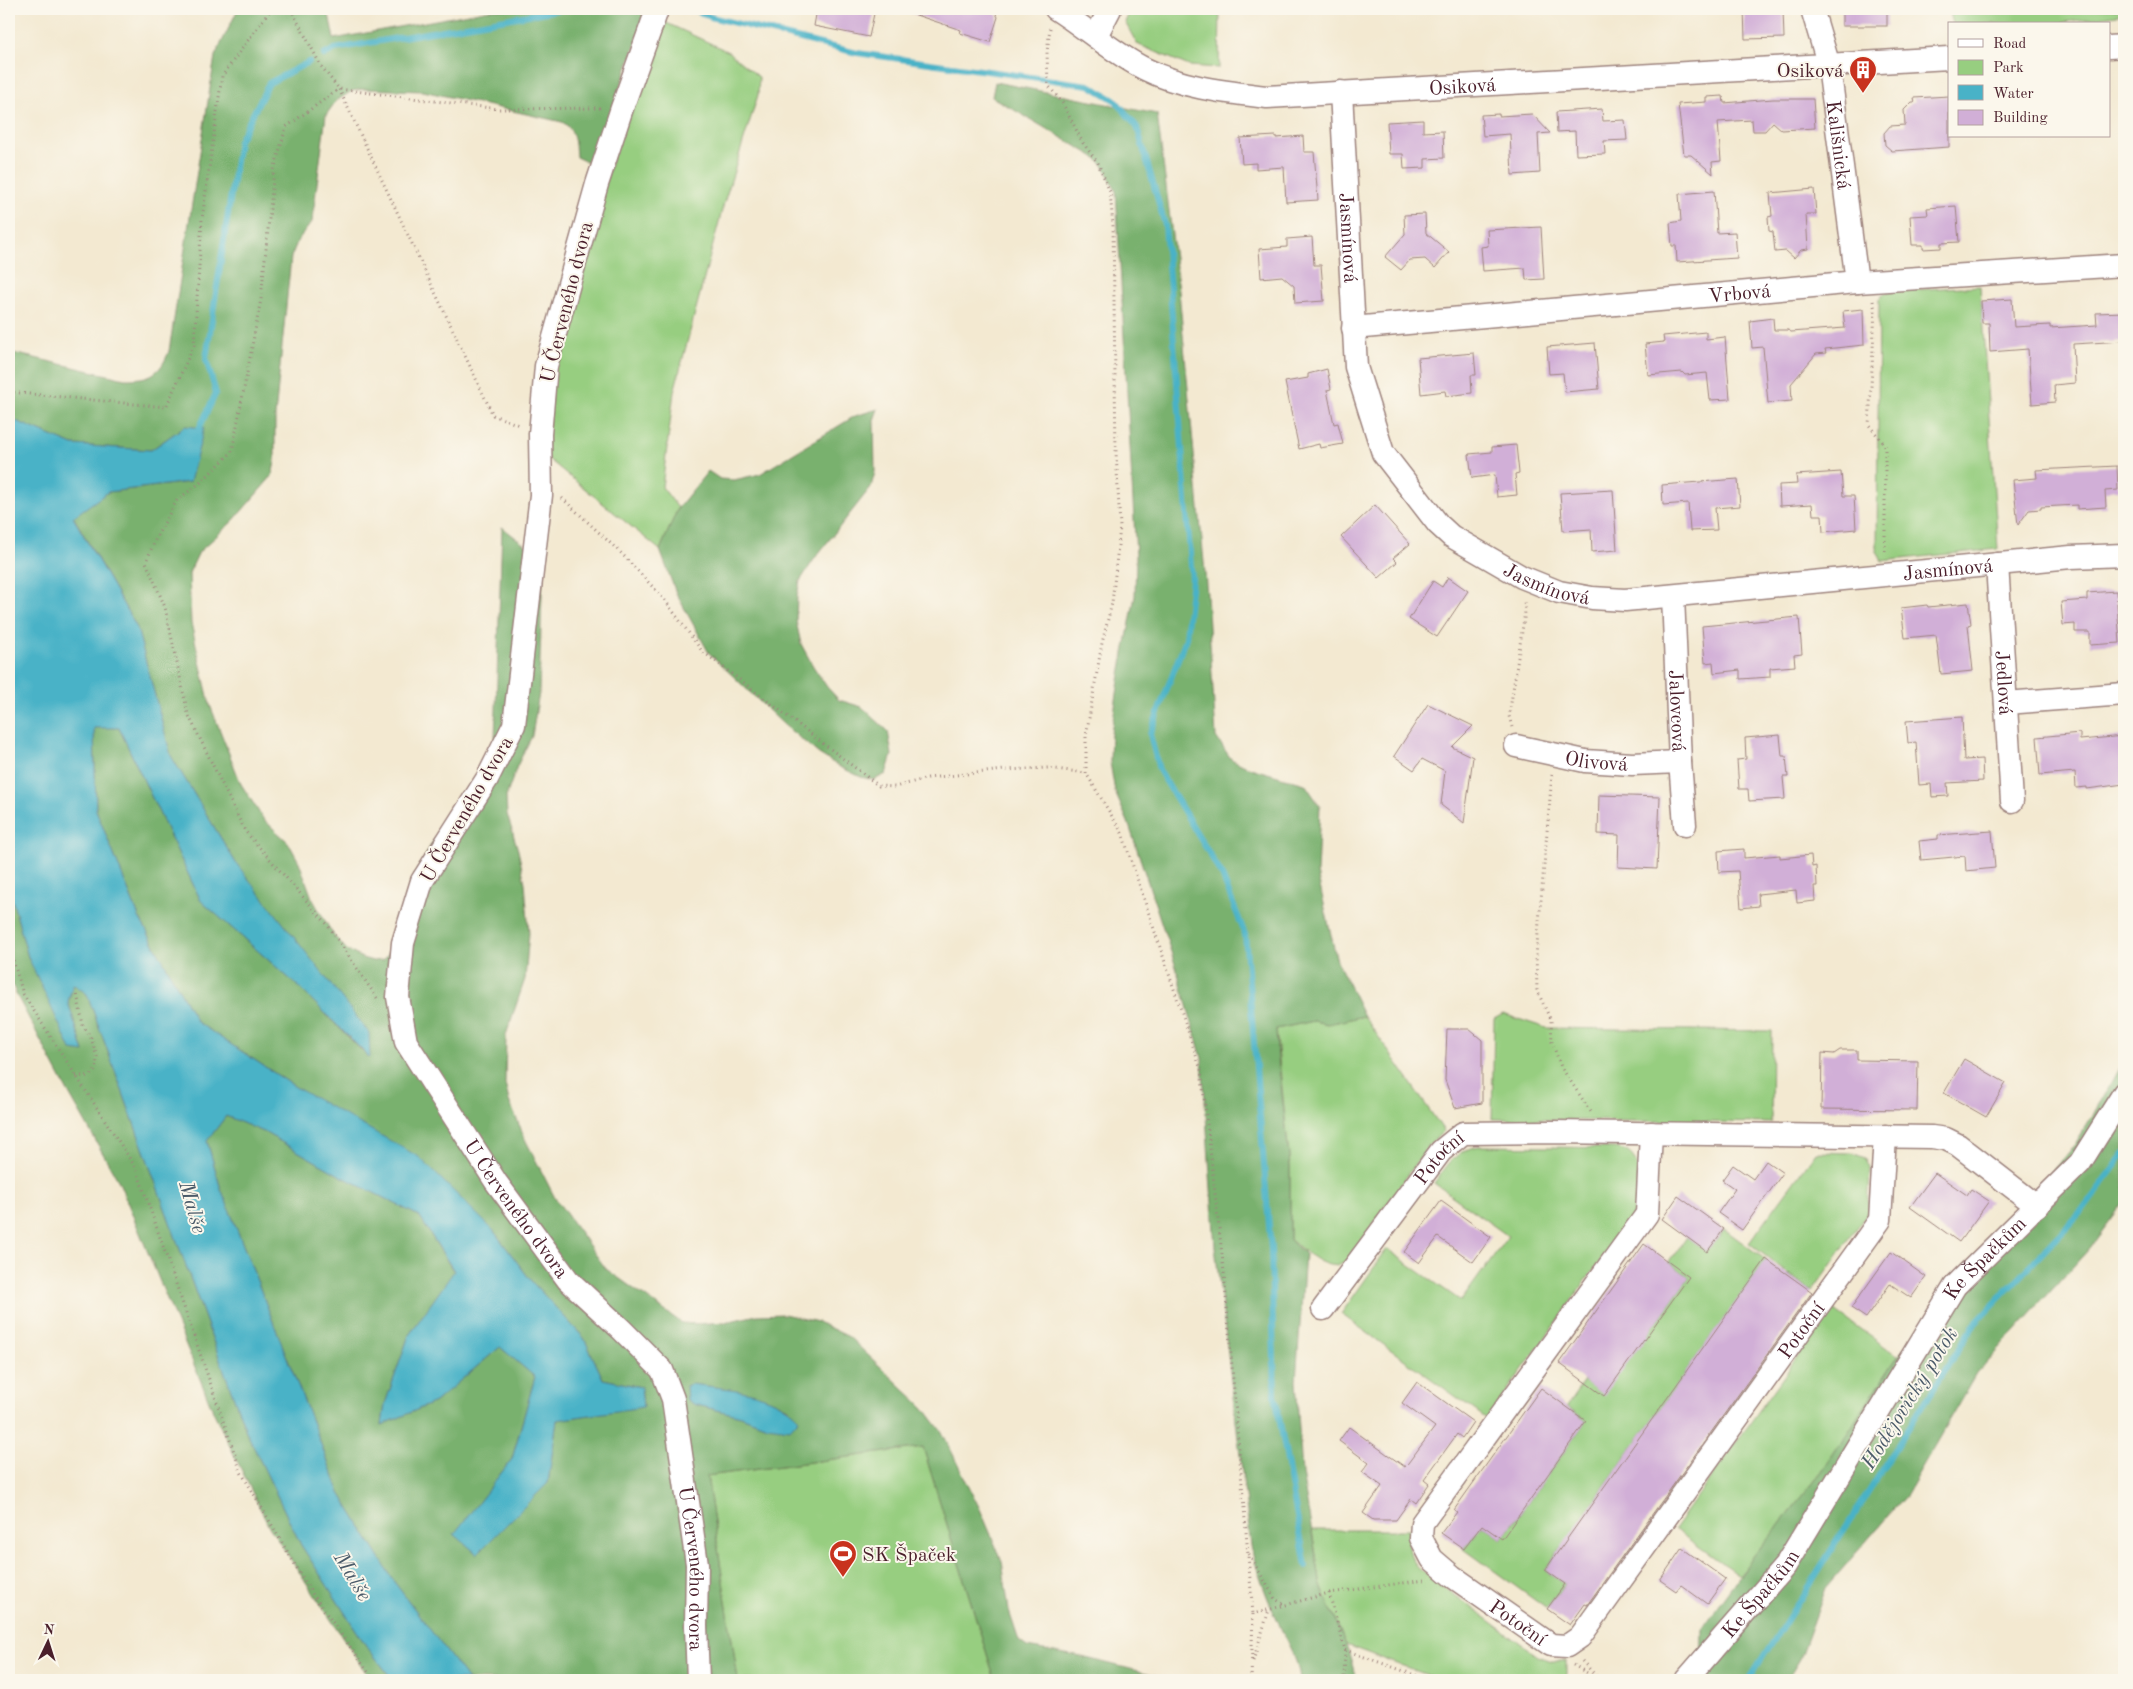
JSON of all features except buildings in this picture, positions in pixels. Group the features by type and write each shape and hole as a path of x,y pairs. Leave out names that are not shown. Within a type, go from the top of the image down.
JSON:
{"street":[{"name":"U Červeného dvora","path":"655,9 656,13 597,184 546,366 540,434 541,495 514,725 487,779 422,881 403,943 398,997 406,1042 496,1182 568,1280 662,1370 674,1399 697,1564 696,1626 698,1680"},
{"name":"Osiková","path":"1056,9 1121,55 1146,69 1203,89 1267,97 1570,78 1829,66 1948,58"},
{"path":"1096,36 1110,9"},
{"name":"Kališnická","path":"1812,9 1829,66 1857,282"},
{"path":"2110,47 2124,46"},
{"name":"Jasmínová","path":"1341,92 1356,367 1383,453 1438,524 1451,536 1522,577 1559,592 1592,598 1626,600 1997,564 2124,555"},
{"name":"Vrbová","path":"1353,328 1857,282 2124,265"},
{"name":"Jedlová","path":"1997,564 2012,800"},
{"name":"Jalovcová","path":"1673,596 1680,762 1685,825"},
{"path":"2006,703 2124,694"},
{"name":"Olivová","path":"1516,746 1585,761 1623,764 1680,762"},
{"name":"Ke Špačkům","path":"1686,1680 1785,1566 1955,1286 2080,1163 2124,1093"},
{"name":"Potoční","path":"1324,1309 1441,1151 1463,1133 1605,1132 1932,1137 1946,1139 1958,1146 2037,1206"},
{"name":"Potoční","path":"1651,1133 1647,1214 1422,1523 1421,1538 1432,1559 1452,1576 1551,1645 1567,1646 1580,1637 1880,1220 1885,1136"}],"path":[{"path":"9,392 166,407 194,345 202,219 222,76 271,9"},
{"path":"291,9 321,66 339,89 493,415 540,434"},
{"path":"1048,37 1048,85 1063,104 1083,143 1098,163 1110,192 1112,225 1116,452 1120,526 1112,603 1102,643 1086,736 1086,773 1122,833 1201,1070 1224,1272 1248,1552 1253,1614 1251,1680"},
{"path":"380,1003 327,924 245,831 188,714 165,608 146,562 156,538 177,500 200,483 232,452 261,299 274,170 286,127 339,89 499,110 622,108"},
{"path":"1857,282 1871,294 1875,310 1869,425 1885,445 1885,575"},
{"path":"541,495 559,495 622,554 664,599 702,651 879,786 895,787 928,778 1004,770 1048,768 1086,773"},
{"path":"1516,746 1509,716 1525,612 1522,577"},
{"path":"1554,755 1536,956 1537,990 1551,1021 1552,1042 1560,1067 1605,1132"},
{"path":"9,946 23,994 136,1168 241,1472 311,1592 374,1680"},
{"path":"76,1076 89,1076 96,1070 97,1057 91,1038 83,1025 77,992"},
{"path":"1248,1552 1275,1599 1285,1605"},
{"path":"1253,1614 1329,1593 1423,1580"},
{"path":"1329,1593 1345,1650 1344,1680"},
{"path":"1251,1666 1270,1610"},
{"path":"1345,1650 1429,1680"}],"green space":[{"path":"238,9 328,9 334,39 495,9 648,9 593,165 576,157 572,132 562,122 423,91 363,89 352,91 336,101 326,115 312,222 298,240 291,257 275,416 275,462 272,476 234,520 199,552 189,573 191,623 210,705 241,784 264,820 288,842 299,862 312,898 334,936 347,950 362,958 373,961 383,960 392,949 411,882 432,843 486,769 495,739 502,527 543,559 539,693 532,736 517,766 506,797 507,814 518,850 525,883 529,933 525,979 506,1035 505,1084 509,1101 526,1141 555,1198 606,1269 682,1323 725,1322 757,1315 784,1314 818,1322 849,1337 923,1407 942,1432 980,1509 1002,1561 1009,1611 1019,1641 1027,1647 1082,1657 1175,1680 995,1680 923,1447 707,1476 738,1680 468,1680 395,1583 340,1493 220,1186 207,1141 226,1116 264,1132 341,1176 419,1216 454,1272 409,1335 385,1404 382,1425 435,1402 500,1347 535,1377 512,1459 455,1534 477,1554 548,1483 557,1420 643,1406 641,1387 603,1379 584,1338 532,1282 493,1230 297,1088 197,1022 139,917 96,810 94,727 119,728 201,901 298,986 369,1058 236,863 171,756 137,628 73,516 108,492 190,482 185,426 151,450 73,445 9,418 9,352 125,379 141,378 153,374 162,366 166,359 169,351 215,56","holes":["691,1384 755,1395 790,1409 767,1426 741,1416 693,1404 686,1386"]},
{"path":"1131,9 1220,9 1219,68 1189,66 1137,44 1125,22"},
{"path":"1949,9 2124,9 2124,14 2066,22 1952,22"},
{"path":"660,20 727,51 759,77 758,95 724,203 674,392 662,487 678,508 660,550 546,457 553,372 613,156"},
{"path":"995,82 1157,114 1179,291 1207,595 1216,737 1231,759 1247,767 1305,784 1320,806 1317,873 1337,961 1364,1016 1328,1024 1314,1021 1276,1029 1290,1166 1290,1240 1305,1254 1296,1381 1302,1473 1321,1586 1346,1645 1357,1680 1300,1680 1296,1661 1269,1601 1251,1546 1215,1247 1202,1058 1176,967 1128,822 1115,792 1110,762 1111,733 1135,596 1136,556 1116,191 1103,165 1093,156 992,97"},
{"path":"1980,286 1998,549 1882,561 1877,552 1879,299 1884,293 1891,291"},
{"path":"878,409 874,420 875,472 871,487 815,558 800,581 796,621 801,644 827,687 839,700 862,707 888,731 892,755 886,774 874,780 861,777 819,754 783,724 709,653 676,593 660,550 678,508 708,471 720,479 734,480 760,474 855,416"},
{"path":"9,888 28,957 84,1052 68,1002 74,984 87,994 246,1431 301,1545 367,1647 393,1680 371,1680 268,1525 213,1411 119,1182 16,994 9,975"},
{"path":"1503,1014 1546,1028 1772,1031 1771,1123 1492,1119 1494,1019"},
{"path":"1364,1016 1444,1131 1429,1145 1348,1260 1341,1264 1325,1264 1290,1240 1290,1166 1276,1029 1314,1021 1328,1024"},
{"path":"2124,1059 2124,1202 2089,1249 1976,1374 1906,1495 1826,1588 1800,1659 1787,1680 1701,1680 1702,1628 1751,1560 1822,1472 1898,1356 2074,1145"},
{"path":"1480,1146 1616,1148 1628,1152 1632,1156 1637,1165 1638,1177 1638,1198 1635,1212 1487,1419 1341,1314 1387,1249 1461,1301 1508,1236 1434,1183 1453,1159 1465,1151"},
{"path":"1816,1152 1852,1153 1865,1158 1870,1168 1868,1212 1812,1292 1749,1243"},
{"path":"1724,1229 1766,1260 1579,1522 1599,1536 1581,1561 1561,1547 1545,1570 1565,1584 1547,1609 1464,1549 1482,1525 1502,1539 1586,1421 1567,1406 1584,1381 1604,1395 1689,1277 1669,1262 1687,1237 1707,1252"},
{"path":"1832,1309 1898,1356 1822,1472 1739,1575 1674,1529"},
{"name":"SK Špaček","path":"923,1447 995,1680 738,1680 707,1476"},
{"path":"1312,1530 1410,1530 1410,1550 1418,1568 1538,1656 1552,1661 1566,1661 1566,1680 1441,1680 1346,1645 1321,1586"}],"water":[{"name":"Malše","path":"9,418 73,445 151,450 185,426 204,428 190,482 108,492 73,517 137,628 171,756 236,863 369,1033 370,1058 298,986 201,901 119,728 94,728 96,810 139,917 197,1022 297,1088 419,1157 493,1230 532,1282 584,1338 603,1379 641,1387 643,1407 557,1420 548,1483 477,1554 454,1534 512,1459 535,1377 500,1347 435,1402 382,1425 385,1404 409,1335 454,1271 419,1216 341,1176 264,1132 226,1116 207,1141 220,1186 340,1493 395,1583 468,1680 393,1680 367,1647 301,1545 246,1431 87,994 73,984 68,1002 84,1052 71,1050 28,957 9,888"},
{"path":"691,1384 749,1392 763,1396 788,1409 799,1419 790,1429 767,1426 741,1416 693,1404 687,1400 686,1386"}],"waterway":[{"path":"324,55 335,49 563,9"},
{"path":"693,9 711,17 857,53 1089,85 1116,101 1137,127 1165,225 1192,579 1186,638 1150,734 1159,770 1221,873 1245,934 1271,1250 1275,1395 1306,1566"},
{"path":"197,433 216,393 206,359 239,141 269,83 309,62"},
{"name":"Hodějovický potok","path":"1749,1680 1973,1326 2082,1211 2124,1154"}],"place":[{"name":"Osiková","path":"1863,94"},
{"name":"SK Špaček","path":"843,1578"}]}
